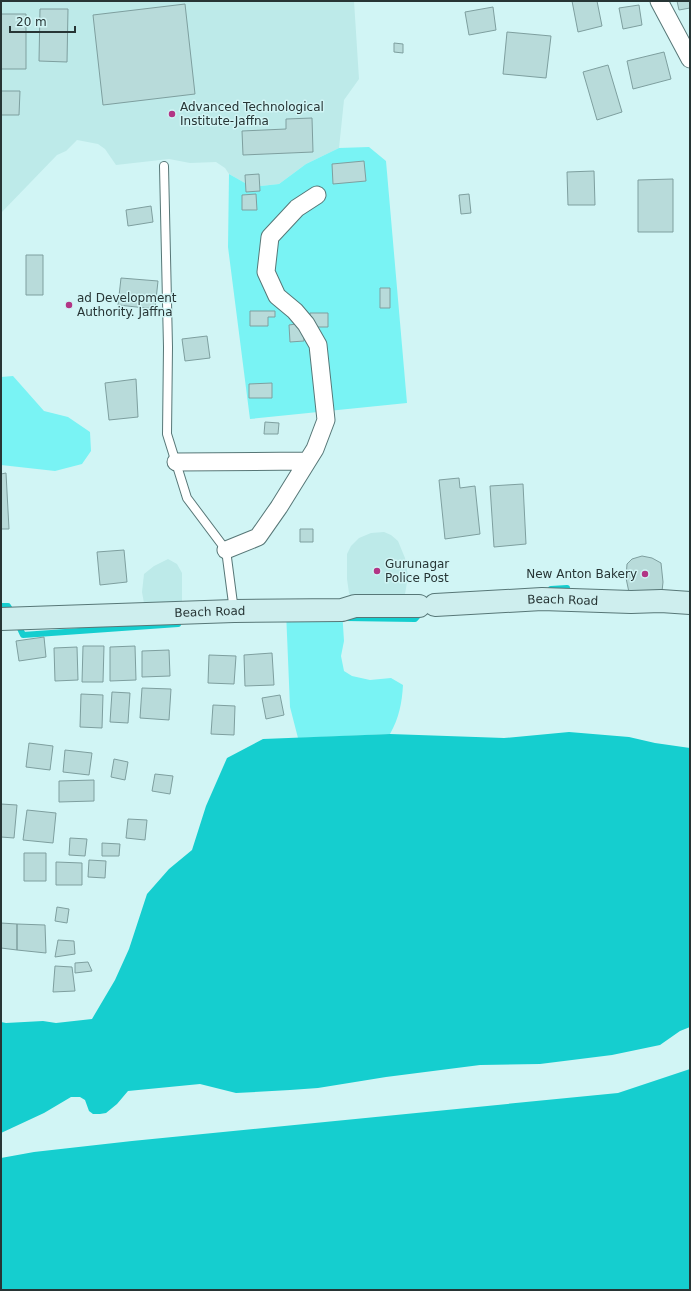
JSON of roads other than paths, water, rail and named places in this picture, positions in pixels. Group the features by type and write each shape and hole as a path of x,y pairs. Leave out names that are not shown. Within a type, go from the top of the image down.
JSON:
{"main road":[{"name":"Beach Road","path":"1,619 234,611 342,610 355,606 427,606 542,599 631,602 661,601 690,603"}],"street":[{"path":"659,1 690,59"},
{"path":"226,550 258,537 279,507 315,448 326,420 318,345 302,319 277,296 266,272 270,237 297,208 317,195"},
{"path":"176,462 307,461"}],"lane":[{"path":"164,166 168,346 167,434 188,498 226,550 234,611"}],"waterway":[{"path":"551,589 567,588"},
{"path":"1,606 8,606 13,614"},
{"path":"345,618 415,619 422,611"},
{"path":"17,622 23,635 178,624"}],"place":[{"name":"Advanced Technological Institute-Jaffna","path":"172,114"},
{"name":"ad Development Authority. Jaffna","path":"69,305"},
{"name":"Gurunagar Police Post","path":"377,571"},
{"name":"New Anton Bakery","path":"645,574"}]}
